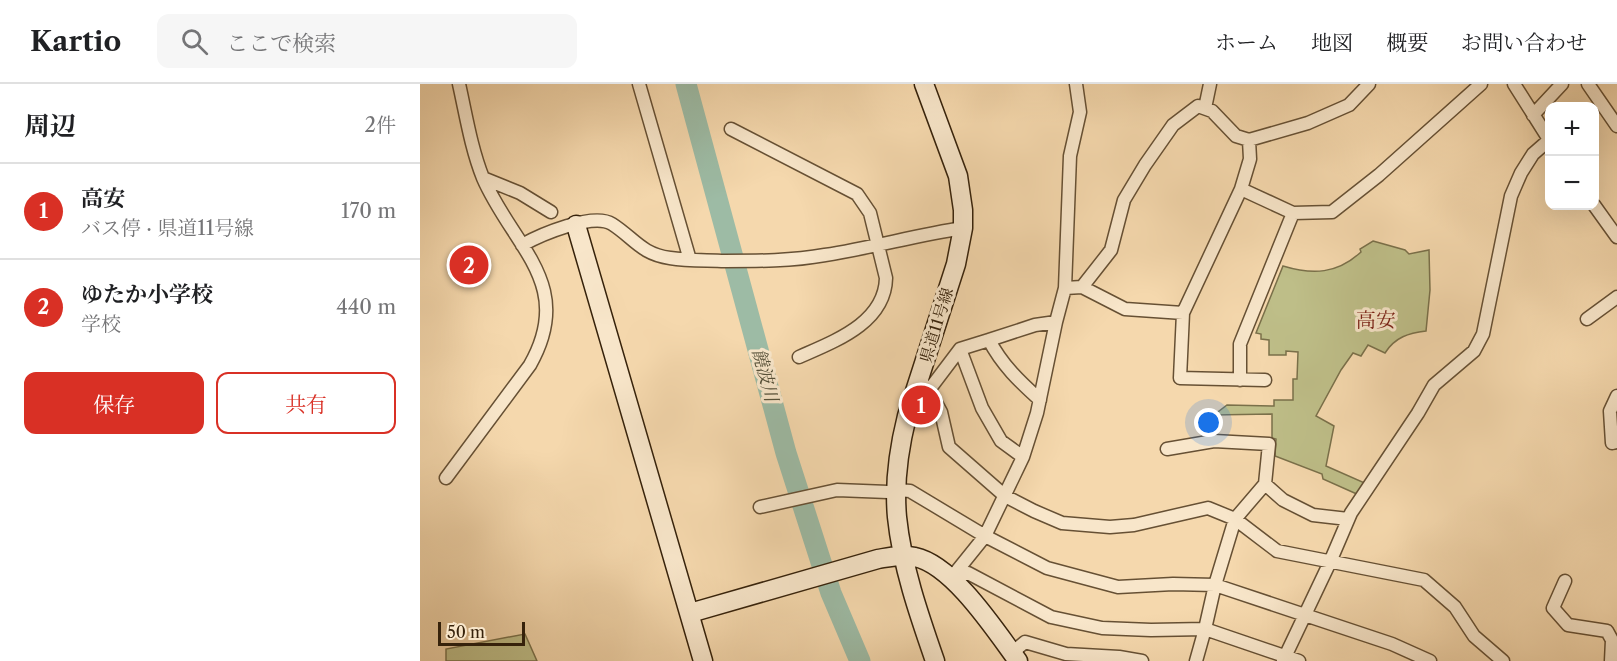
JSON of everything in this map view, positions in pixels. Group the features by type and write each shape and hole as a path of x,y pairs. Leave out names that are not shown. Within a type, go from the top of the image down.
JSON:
{"street":[{"path":"446,478 530,365 540,348 547,315 547,302 541,279 483,178 459,84"},
{"path":"639,84 690,260"},
{"path":"951,577 985,536 1023,458 1040,400 1065,288 1070,156 1080,112 1076,84"},
{"path":"1204,108 1210,84"},
{"path":"1082,287 1111,250 1124,200 1173,125 1198,106 1212,111 1236,136 1249,140 1308,123 1349,105 1369,84"},
{"path":"1241,189 1293,213 1332,212 1380,175 1481,84"},
{"path":"1514,84 1545,134"},
{"path":"1533,115 1562,84"},
{"path":"1588,84 1615,119"},
{"name":"県道11号線","path":"926,85 958,176 963,228 924,385 903,434 897,490 898,521 904,555 935,661"},
{"path":"731,129 857,194 870,213 886,278 886,289 879,305 864,322 839,339 799,357"},
{"path":"1249,140 1250,159 1241,189 1182,313 1180,378 1265,380"},
{"path":"1284,658 1348,519 1434,385 1474,351 1484,334 1511,196 1521,173 1533,154 1545,144"},
{"path":"483,178 520,193 551,213"},
{"path":"1598,210 1617,237"},
{"path":"1240,380 1240,344 1293,213"},
{"path":"522,245 547,233 600,220 612,224 635,244 666,258 769,261 824,256 963,228"},
{"path":"576,225 703,661"},
{"path":"1065,288 1082,287 1125,309 1182,313"},
{"path":"1587,319 1617,297"},
{"path":"1056,322 1035,325 960,349 924,385 940,412 949,447 1005,496 1062,523 1110,527 1134,525 1209,508 1235,519 1277,551 1424,580 1455,607 1474,636 1503,661"},
{"path":"989,340 998,357 1013,375 1040,400"},
{"path":"960,349 982,408 1001,441 1023,458"},
{"path":"1617,396 1610,411 1612,443 1617,442"},
{"path":"1167,449 1214,441 1269,444 1265,484 1235,519 1215,585 1206,629 1196,661"},
{"path":"1265,484 1283,500 1313,515 1348,519"},
{"path":"763,507 834,490 910,491 985,536 1047,568 1118,587 1173,584 1215,585 1392,645 1430,661"},
{"path":"690,613 855,565 904,555 914,556 928,561 951,577 1015,657 1025,642 1066,654 1119,657 1142,661"},
{"path":"951,577 968,573 1051,617 1102,628 1206,629 1284,658 1299,661"},
{"path":"1565,581 1553,608 1568,625 1607,631 1612,640 1611,661"},
{"name":"県道11号線","path":"928,639 930,661"}],"green space":[{"path":"1373,241 1405,250 1409,254 1429,250 1430,290 1426,331 1403,337 1393,343 1385,353 1368,345 1361,356 1353,353 1316,416 1334,426 1326,466 1367,484 1359,495 1323,479 1322,474 1275,456 1276,439 1272,438 1272,414 1214,415 1227,405 1274,406 1274,400 1293,400 1293,379 1297,379 1298,352 1286,351 1286,355 1269,355 1269,340 1261,339 1261,334 1256,333 1283,266 1304,271 1324,271 1343,265 1361,252 1360,249"},
{"path":"525,634 537,661 446,661 446,649"}],"waterway":[{"name":"饒波川","path":"686,84 786,453 831,593 860,661"}],"place":[{"name":"ゆたか小学校","path":"469,265"},
{"name":"高安","path":"921,405"}],"district":[{"name":"高安","path":"1376,320"}]}
